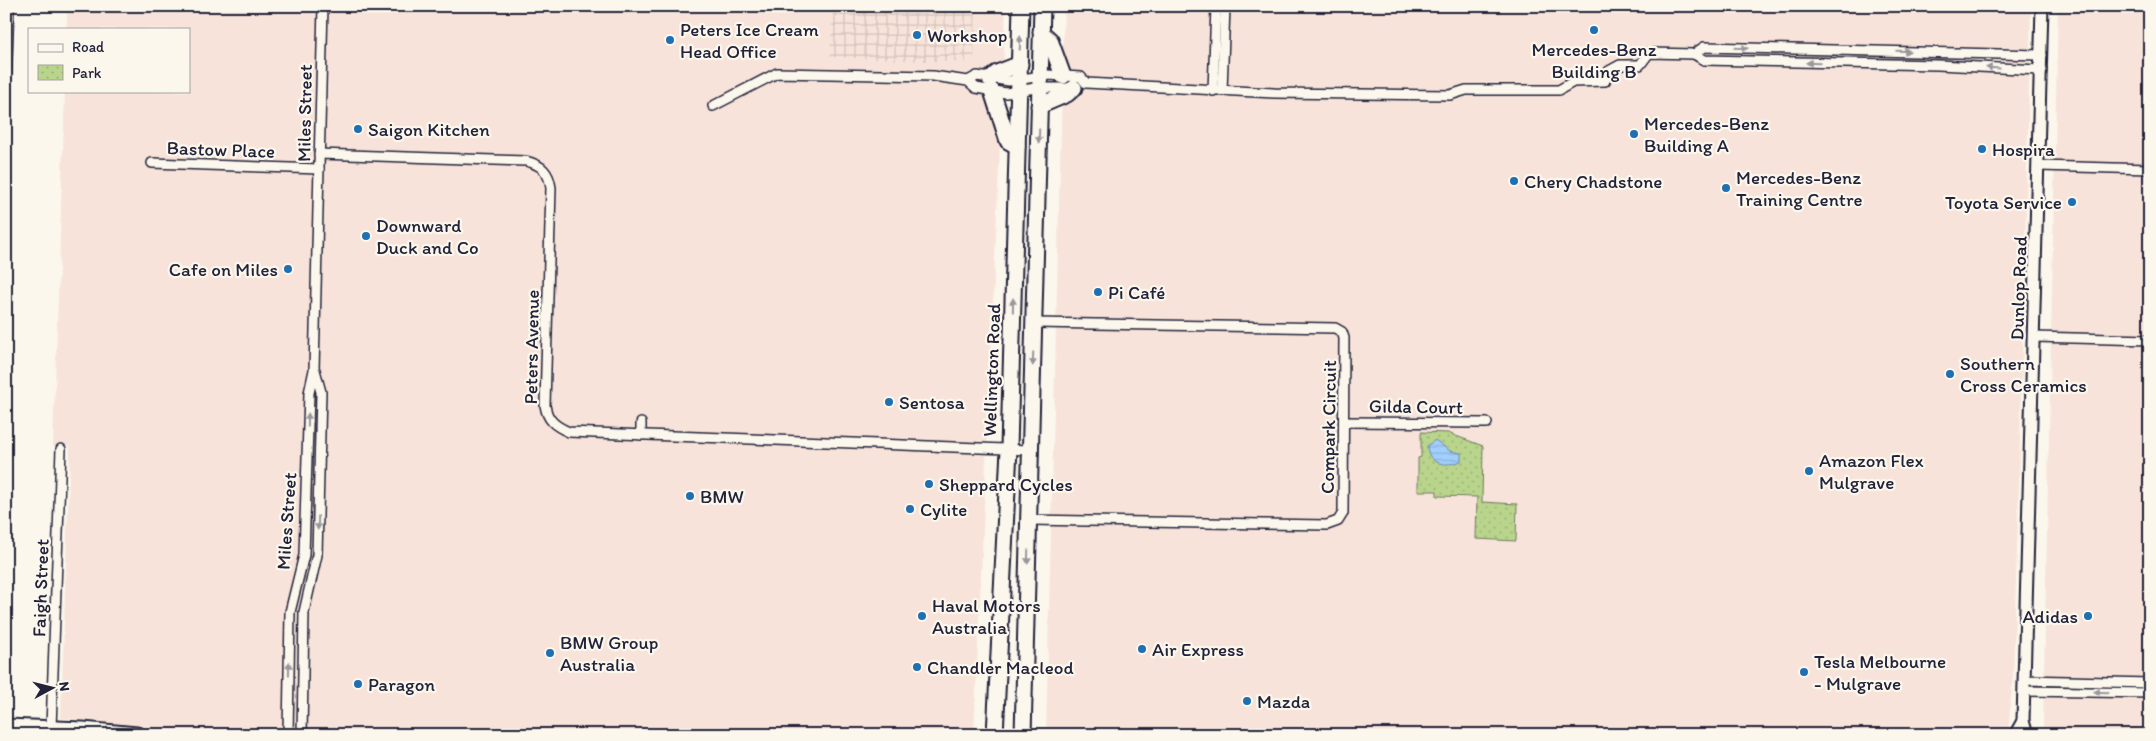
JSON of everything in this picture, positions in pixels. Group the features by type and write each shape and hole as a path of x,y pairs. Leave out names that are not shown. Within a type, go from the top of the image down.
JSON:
{"highway":[{"name":"Wellington Road","path":"995,735 1009,449 1021,6"},
{"path":"1024,734 1042,6"},
{"path":"1041,32 1050,40 1063,76"},
{"path":"1017,146 1008,141 991,85 997,73 1020,64"},
{"path":"1040,106 1080,86"},
{"path":"6,727 52,728 136,735"}],"street":[{"path":"6,85 9,6"},
{"name":"Miles Street","path":"288,735 290,612 304,555 308,393 314,370 323,6"},
{"path":"1216,6 1217,91"},
{"path":"1217,91 1225,6"},
{"name":"Dunlop Road","path":"2027,735 2023,721 2042,70 2042,6"},
{"path":"1694,54 1704,47 2042,55"},
{"path":"1780,49 1780,62"},
{"path":"1839,50 1839,63"},
{"path":"1938,52 1938,66"},
{"path":"1040,82 1080,86 1217,91 1450,95 1466,90 1559,90 1573,82 1605,81 1609,71 1620,65 1640,65 1649,54 1694,54 1704,60 2042,70"},
{"path":"713,106 776,73 900,74 947,77 968,81 976,88 991,85 1019,86 1063,76 1081,77 1080,86"},
{"name":"Peters Avenue","path":"319,154 526,161 535,163 544,169 550,178 551,188 545,405 546,414 552,423 569,432 1030,450"},
{"name":"Bastow Place","path":"152,163 319,170"},
{"path":"2039,166 2150,169"},
{"name":"Compark Circuit","path":"1028,520 1327,524 1338,521 1343,513 1345,422 1344,338 1342,332 1335,328 1034,323"},
{"path":"2034,337 2150,340"},
{"name":"Miles Street","path":"302,735 304,612 317,555 321,392 314,370"},
{"name":"Gilda Court","path":"1345,422 1488,423"},
{"path":"641,423 641,434"},
{"path":"307,442 320,442"},
{"name":"Faigh Street","path":"52,728 61,449"},
{"path":"306,501 318,501"},
{"path":"304,555 317,555"},
{"path":"2123,687 2150,683"},
{"path":"2024,685 2123,687 2150,692"},
{"path":"289,695 303,696"},
{"name":"Dunlop Road","path":"2015,735 2023,721"}],"shaded area":[{"path":"67,6 1006,6 974,735 235,735 61,718 70,446 53,446 65,92 190,92 190,28 67,28"},
{"path":"833,6 976,6 974,63 830,57"},
{"path":"1064,6 2031,6 2013,676 2008,735 1046,735"},
{"path":"2058,6 2150,6 2150,735 2044,735"}],"green space":[{"path":"1421,432 1448,433 1483,446 1482,502 1517,504 1516,541 1476,539 1477,497 1437,496 1437,491 1418,491 1418,458 1421,457"}],"water":[{"path":"1435,440 1450,451 1461,453 1461,461 1444,464 1434,461 1428,452 1427,446"}],"place":[{"name":"Mercedes-Benz Building B","path":"1594,30"},
{"name":"Workshop","path":"917,35"},
{"name":"Peters Ice Cream Head Office","path":"670,40"},
{"name":"Saigon Kitchen","path":"358,129"},
{"name":"Mercedes-Benz Building A","path":"1634,134"},
{"name":"Hospira","path":"1982,149"},
{"name":"Chery Chadstone","path":"1514,181"},
{"name":"Mercedes-Benz Training Centre","path":"1726,188"},
{"name":"Toyota Service","path":"2072,202"},
{"name":"Downward Duck and Co","path":"366,236"},
{"name":"Cafe on Miles","path":"288,269"},
{"name":"Pi Café","path":"1098,292"},
{"name":"Southern Cross Ceramics","path":"1950,374"},
{"name":"Sentosa","path":"889,402"},
{"name":"Amazon Flex Mulgrave","path":"1809,471"},
{"name":"Sheppard Cycles","path":"929,484"},
{"name":"BMW","path":"690,496"},
{"name":"Cylite","path":"910,509"},
{"name":"Haval Motors Australia","path":"922,616"},
{"name":"Adidas","path":"2088,616"},
{"name":"Air Express","path":"1142,649"},
{"name":"BMW Group Australia","path":"550,653"},
{"name":"Chandler Macleod","path":"917,667"},
{"name":"Tesla Melbourne - Mulgrave","path":"1804,672"},
{"name":"Paragon","path":"358,684"},
{"name":"Mazda","path":"1247,701"}]}
